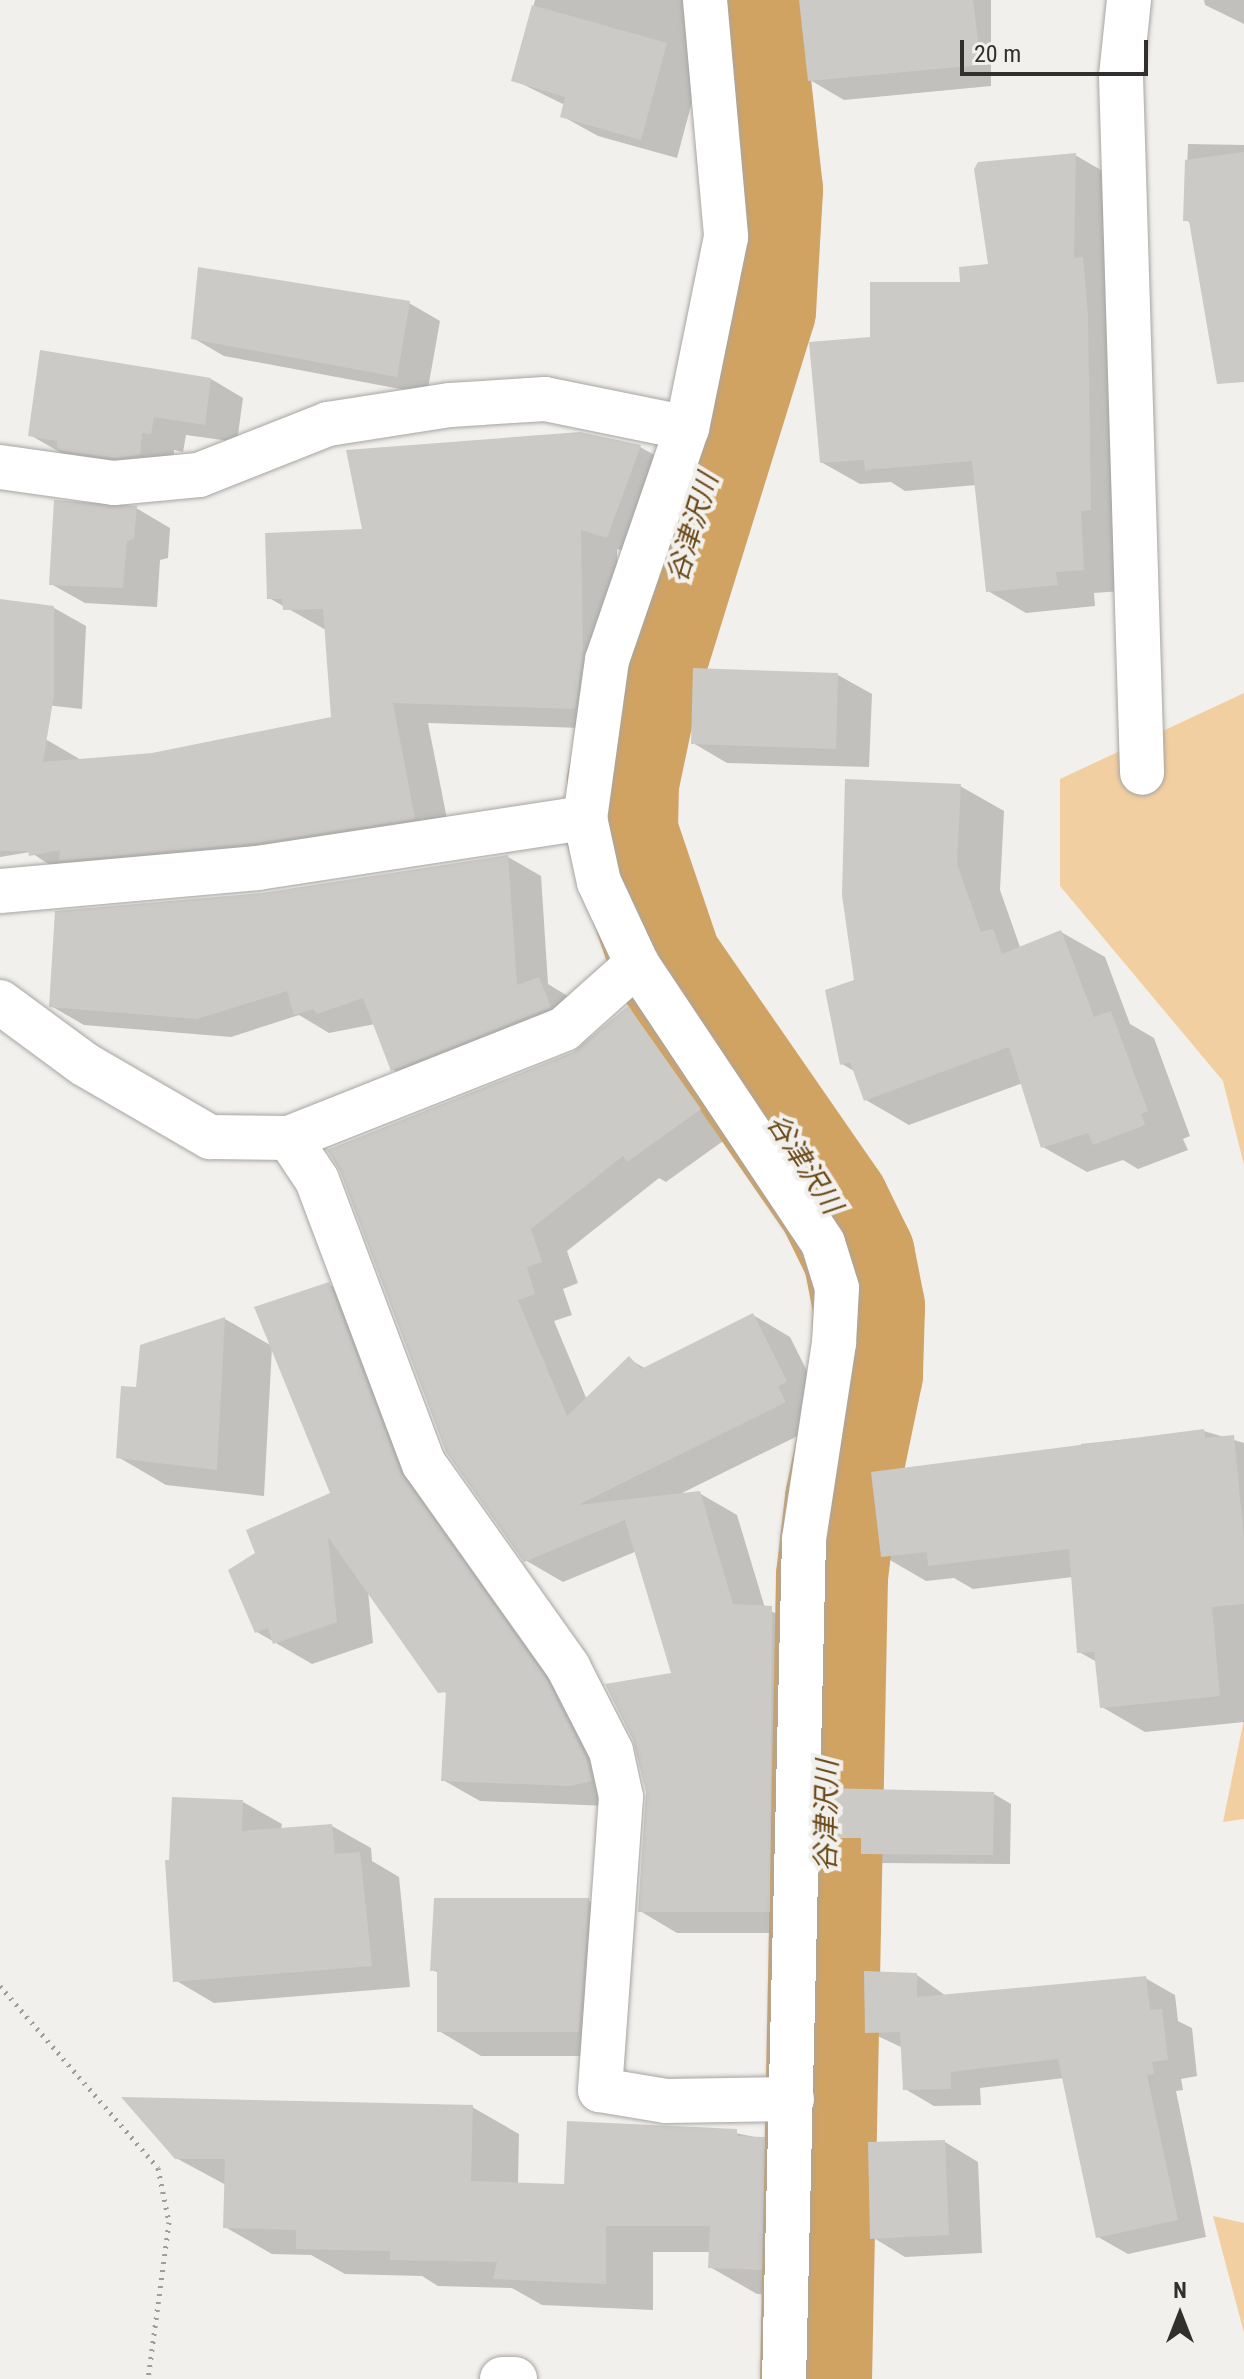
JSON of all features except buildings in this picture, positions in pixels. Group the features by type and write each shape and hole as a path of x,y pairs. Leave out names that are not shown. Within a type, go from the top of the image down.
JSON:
{"street":[{"path":"705,0 726,237 687,428 607,660 585,818 599,882 637,964 823,1243 837,1288 834,1343 804,1539 784,2379"},
{"path":"1129,0 1121,76 1142,773"},
{"path":"0,467 114,483 199,475 328,424 450,405 545,399 687,428"},
{"path":"0,891 258,868 585,818"},
{"path":"0,1002 84,1064 210,1137 289,1138 564,1029 637,964"},
{"path":"289,1138 317,1180 424,1464 568,1667 611,1751 621,1797 600,2090 666,2101 792,2099"},
{"path":"502,2379 515,2379"}],"path":[{"path":"0,1986 158,2168 169,2222 148,2379"}],"shaded area":[{"path":"1244,693 1244,1165 1223,1081 1060,886 1060,779"},
{"path":"1244,1719 1244,1819 1223,1822"},
{"path":"1213,2216 1244,2223 1244,2333"}],"waterway":[{"name":"谷津沢川","path":"746,0 767,190 760,310 643,688 623,783 622,832 666,962 834,1205 859,1256 869,1307 867,1374 841,1499 832,1577 816,2379"}]}
